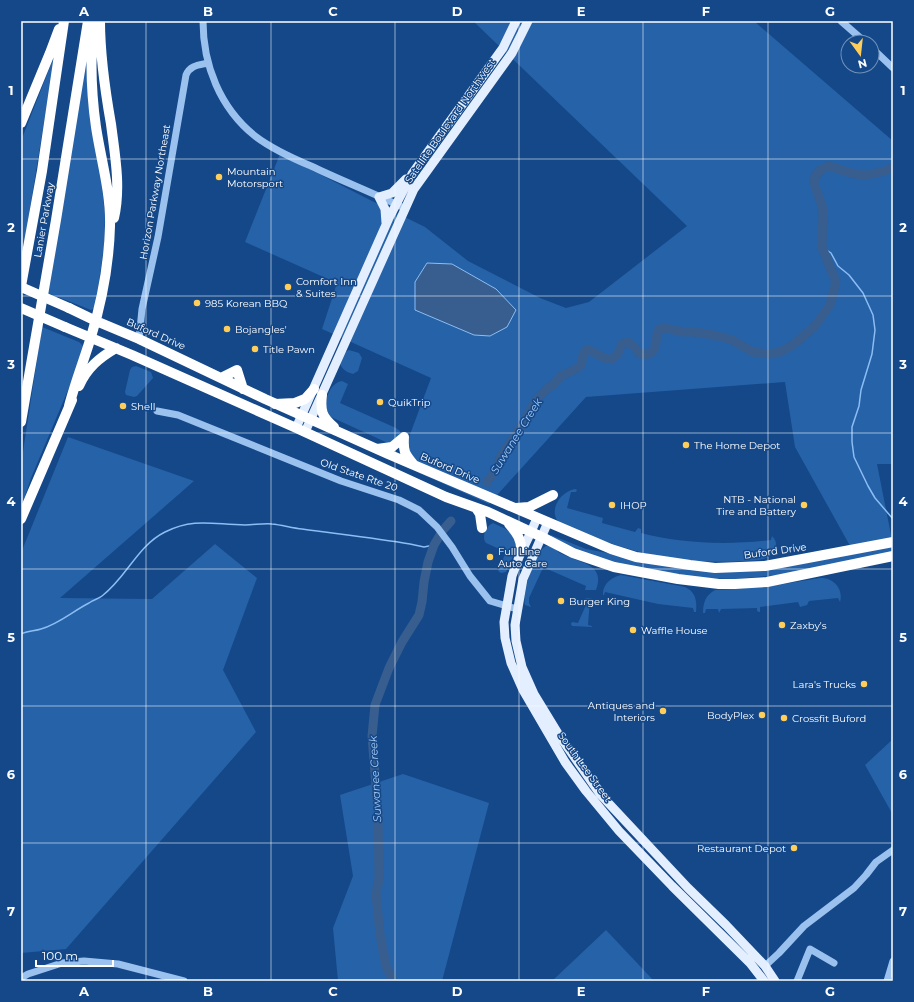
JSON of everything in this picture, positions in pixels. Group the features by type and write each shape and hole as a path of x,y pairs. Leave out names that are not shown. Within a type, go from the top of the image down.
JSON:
{"highway":[{"path":"21,123 50,53 61,21"},
{"name":"Lanier Parkway","path":"21,287 42,171 64,21"},
{"name":"Lanier Parkway","path":"21,422 56,220 88,21"},
{"path":"69,406 96,321 101,299 110,225 109,205 96,127 92,79 91,59 94,21"},
{"path":"100,21 102,64 116,158 117,183 116,212 108,250"},
{"name":"Buford Drive","path":"21,287 128,334 275,404 415,466 604,546 636,556 715,568 765,566 893,542"},
{"path":"101,299 102,310 107,320 128,334"},
{"path":"21,308 91,337 301,430 420,485 502,519 573,553 614,566 678,579 719,584 740,584 767,582 893,556"},
{"path":"21,519 82,378 99,359 116,348"},
{"path":"221,378 237,370 243,389"},
{"path":"275,404 295,403 318,392 322,414 326,421 343,434"},
{"path":"377,449 392,447 404,438 403,449 415,466"},
{"path":"514,508 529,507 553,495"},
{"path":"476,508 480,514 482,528 486,523 502,519"},
{"path":"502,519 516,532 521,546 521,552"}],"main road":[{"name":"Satellite Boulevard Northwest","path":"301,430 318,392 386,224 412,174 503,48 516,21"},
{"name":"Satellite Boulevard Northwest","path":"318,392 414,189 512,53 528,21"},
{"path":"386,224 385,209 379,197 392,194 412,174"},
{"name":"South Lee Street","path":"537,518 521,552 512,576 504,622 505,638 511,663 523,690 564,762 586,791 627,840 750,963 764,981"},
{"name":"South Lee Street","path":"548,522 531,558 523,580 515,625 516,641 522,667 534,694 562,741 600,794 688,888 765,966 775,981"}],"street":[{"path":"204,21 205,46 208,63 214,81 226,104 240,122 256,137 279,152 405,209"},
{"path":"841,21 856,34"},
{"path":"880,56 893,68"},
{"name":"Horizon Parkway Northeast","path":"139,339 142,309 160,224 187,71 192,67 208,63"},
{"name":"Old State Rte 20","path":"157,411 178,416 341,481 400,500 419,510 437,527 452,547 470,576 490,601 517,609"},
{"path":"765,966 804,926 854,888 876,862 893,850"},
{"path":"797,981 810,950 834,963"},
{"path":"21,978 28,974 62,963 84,961 118,964 184,981"},
{"path":"887,981 893,961"}],"shaded area":[{"path":"473,21 754,21 893,141 893,464 877,464 893,545 893,553 778,575 734,579 707,578 680,576 619,564 586,553 551,537 551,535 586,549 699,570 854,553 795,447 785,382 586,397 489,504 399,464 431,378 322,329 337,283 245,242 280,154 425,227 468,261 540,298 566,308 589,302 687,226"},
{"path":"88,39 105,216 104,246 96,303 95,308 91,310 48,293"},
{"path":"55,54 21,264 21,141"},
{"path":"427,263 452,264 496,289 516,310 507,327 490,336 474,335 415,310 415,282"},
{"path":"42,327 79,342 83,346 76,371 31,478 21,508 21,465"},
{"path":"349,350 359,353 362,358 358,371 353,374 344,370 340,363 342,356"},
{"path":"136,366 151,372 153,378 137,396 134,397 126,395 125,392 130,370 132,367"},
{"path":"342,381 348,384 340,403 396,428 400,431 399,437 390,444 331,417 325,408 326,400 334,385"},
{"path":"68,437 194,481 60,598 152,599 215,544 257,578 223,670 256,732 66,949 21,953 21,553"},
{"path":"575,489 577,490 576,492 571,492 567,508 603,518 602,523 635,532 638,528 641,529 641,533 657,537 690,541 739,543 771,540 772,536 776,542 776,547 773,553 761,560 713,562 682,560 652,555 622,547 559,523 555,513 557,502 565,494"},
{"path":"493,523 512,532 517,547 506,572 501,573 498,571 506,552 486,543 484,538 488,527"},
{"path":"546,546 553,547 562,554 583,562 594,569 597,574 598,581 596,590 585,590 586,586 545,568 542,570 529,598 531,607 525,605 525,591 530,573 542,549"},
{"path":"621,575 685,587 694,594 696,612 694,612 693,608 658,604 605,592 603,595 604,588 608,582"},
{"path":"825,578 833,582 839,588 841,597 840,602 838,598 809,601 807,605 800,607 798,602 760,607 760,612 757,611 757,608 721,609 719,613 718,609 706,609 705,613 703,613 706,599 709,594 715,590 765,587"},
{"path":"586,598 595,599 590,600 588,625 592,627 572,626 572,622 578,623 586,605 582,602"},
{"path":"893,739 893,815 865,765"},
{"path":"403,774 489,803 442,981 338,981 333,928 353,876 340,795"},
{"path":"606,930 654,981 552,981"}],"waterway":[{"name":"Suwanee Creek","path":"487,482 497,468 501,456 522,425 536,400 561,376 578,368 581,365 583,355 586,350 590,350 605,358 612,359 617,355 622,344 631,343 640,354 650,353 655,348 659,329 665,328 683,332 714,335 732,340 753,352 769,354 780,352 793,345 815,326 830,305 836,282 822,247 823,209 814,183 815,176 822,169 829,166 861,175 874,174 893,168"},
{"path":"822,247 831,253 838,266 849,275 863,293 873,315 875,330 872,354 861,390 859,406 852,427 852,442 854,457 868,486 875,498 893,519"},
{"name":"Suwanee Creek","path":"393,981 386,966 380,934 376,894 379,879 378,811 372,736 375,705 389,668 402,642 419,615 428,562 434,545 443,530 451,521"},
{"path":"21,634 48,627 100,597 111,588 147,545 155,538 176,527 196,523 245,525 272,524 424,547 434,545"}],"place":[{"name":"Mountain Motorsport","path":"219,177"},
{"name":"Comfort Inn & Suites","path":"288,287"},
{"name":"985 Korean BBQ","path":"197,303"},
{"name":"Bojangles'","path":"227,329"},
{"name":"Title Pawn","path":"255,349"},
{"name":"QuikTrip","path":"380,402"},
{"name":"Shell","path":"123,406"},
{"name":"The Home Depot","path":"686,445"},
{"name":"IHOP","path":"612,505"},
{"name":"NTB - National Tire and Battery","path":"804,505"},
{"name":"Full Line Auto Care","path":"490,557"},
{"name":"Burger King","path":"561,601"},
{"name":"Zaxby's","path":"782,625"},
{"name":"Waffle House","path":"633,630"},
{"name":"Lara's Trucks","path":"864,684"},
{"name":"Antiques and Interiors","path":"663,711"},
{"name":"BodyPlex","path":"762,715"},
{"name":"Crossfit Buford","path":"784,718"},
{"name":"Restaurant Depot","path":"794,848"}]}
